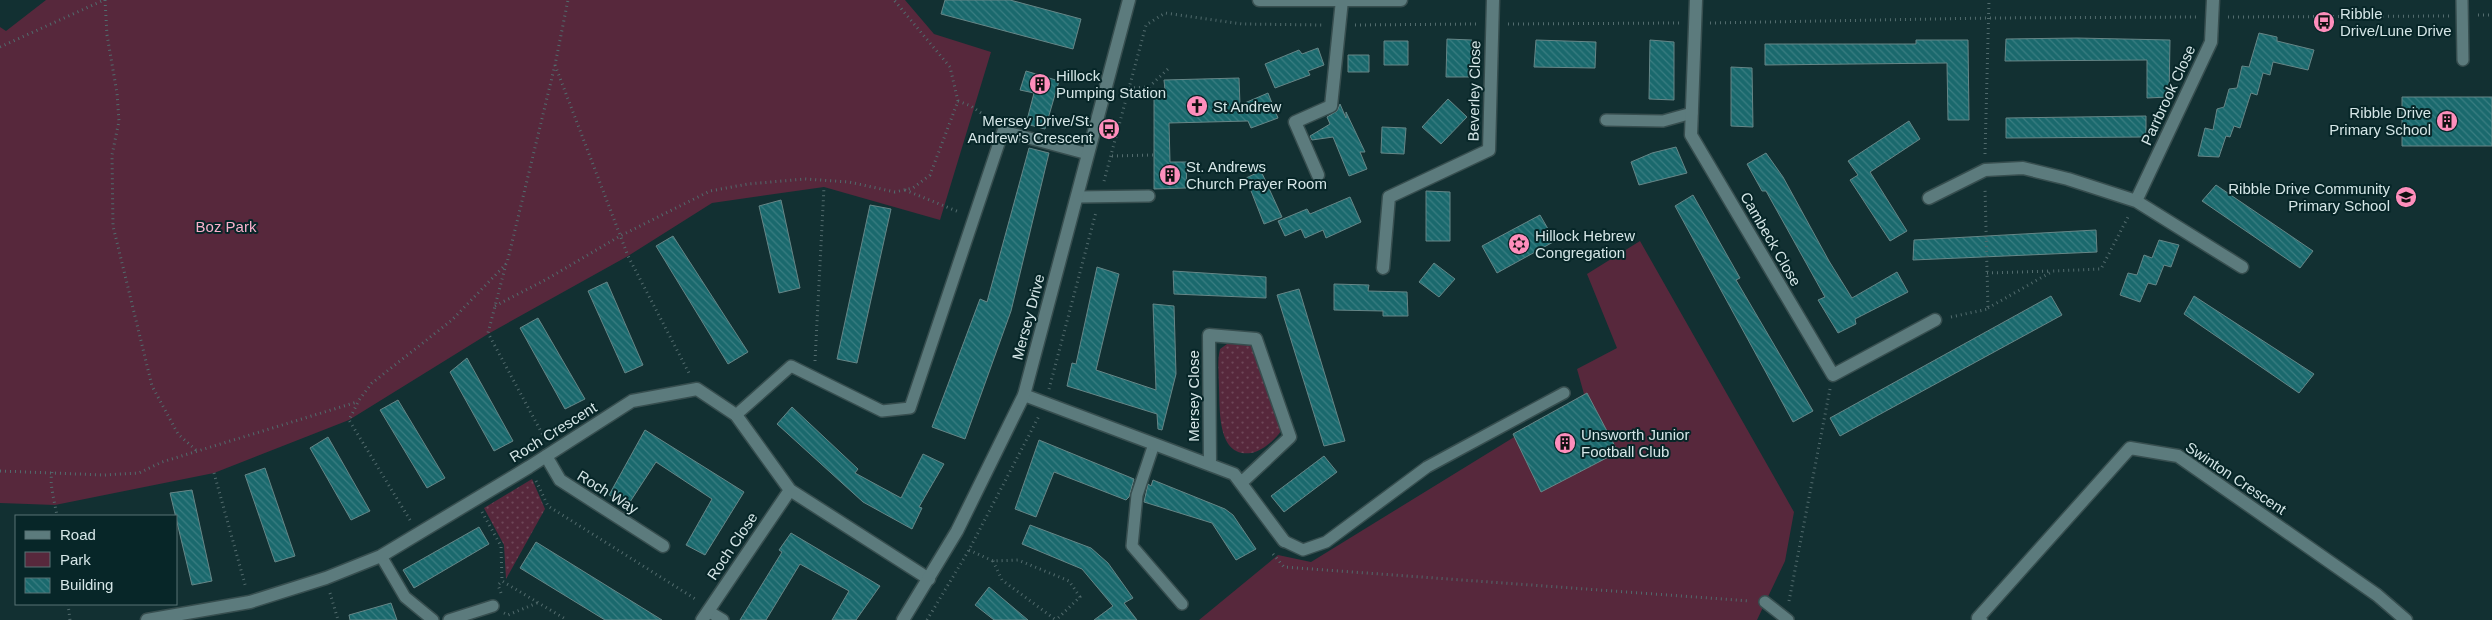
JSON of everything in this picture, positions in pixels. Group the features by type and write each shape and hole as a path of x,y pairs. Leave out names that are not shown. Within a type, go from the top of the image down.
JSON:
{"street":[{"name":"Mersey Drive","path":"903,620 957,530 1024,395 1129,0"},
{"path":"1267,0 1401,0"},
{"path":"1318,175 1295,122 1331,106 1342,0"},
{"name":"Beverley Close","path":"1383,268 1388,198 1489,150 1493,0"},
{"name":"Cambeck Close","path":"1696,0 1691,135 1833,375"},
{"name":"Parrbrook Close","path":"2136,201 2211,42 2213,0"},
{"path":"1929,198 1984,170 2023,168 2068,179 2136,201 2242,267"},
{"path":"1833,375 1935,320"},
{"name":"Mersey Close","path":"1210,465 1210,335 1256,339 1290,437 1240,483"},
{"path":"697,389 736,415 790,490 929,579"},
{"name":"Roch Crescent","path":"147,620 250,602 326,578 381,556 529,467 632,401 697,389"},
{"name":"Mersey Close","path":"1024,395 1234,474 1281,538"},
{"name":"Swinton Crescent","path":"1979,619 2130,448 2178,456 2377,595 2406,620"},
{"name":"Roch Way","path":"550,454 560,480 663,546"},
{"name":"Roch Close","path":"707,613 790,490"}],"lane":[{"path":"2462,0 2464,60"},
{"path":"1606,120 1663,121 1692,113"},
{"path":"736,415 791,366 882,411 910,408 1003,131 1088,154"},
{"path":"1077,197 1149,196"},
{"path":"1281,538 1303,550 1326,542 1426,467 1564,393"},
{"path":"1154,444 1137,495 1132,546 1182,604"},
{"path":"381,556 405,597 433,620"},
{"path":"1765,602 1786,618"},
{"path":"449,620 493,606"},
{"path":"707,613 723,620"}],"path":[{"path":"0,47 104,0 119,121 112,155 113,226 152,386 178,434 197,451"},
{"path":"550,454 488,334 555,65 568,0"},
{"path":"495,306 547,279 620,236 710,191 748,184 805,180 849,182 895,192 913,188 930,175 958,101 950,67 894,0"},
{"path":"927,620 969,550 1046,403 1146,25 1165,13 1242,24 1339,25 2492,15"},
{"path":"555,65 628,256 697,389"},
{"path":"1129,88 1149,87 1169,68"},
{"path":"958,101 971,106 991,119 1003,131"},
{"path":"1111,156 1153,155"},
{"path":"814,378 824,187"},
{"path":"904,190 974,218"},
{"path":"1987,273 2101,269 2136,201"},
{"path":"418,533 349,420 358,402 372,383 452,320 506,262"},
{"path":"1988,309 2053,271"},
{"path":"1786,618 1833,375"},
{"path":"0,471 104,475 139,473 162,462 358,402"},
{"path":"529,467 548,506 707,613"},
{"path":"52,472 50,481 54,493 57,515"},
{"path":"214,473 250,602"},
{"path":"473,500 501,546 502,581 567,620"},
{"path":"1281,538 1270,551 1284,567 1765,602"},
{"path":"969,550 993,561 1018,560 1069,580 1080,597 1056,620 1002,580 993,561"},
{"path":"326,578 338,620"},
{"path":"493,606 508,615 538,603"},
{"path":"68,605 70,620"}],"green space":[{"name":"Boz Park","path":"46,0 905,0 934,34 991,52 940,220 824,187 712,203 628,256 488,334 349,420 214,473 55,505 0,503 0,27 6,31"},
{"path":"1640,241 1794,512 1785,561 1757,620 1199,620 1278,555 1311,562 1584,394 1577,369 1617,348 1587,274"},
{"path":"1241,342 1251,346 1258,353 1281,431 1268,445 1251,453 1240,453 1232,448 1226,440 1220,408 1218,368 1220,349 1227,344"},
{"path":"532,479 545,509 506,579 504,545 484,508"}],"building":[{"path":"945,0 1010,0 1081,19 1073,49 941,14"},
{"path":"2259,33 2277,37 2277,41 2314,50 2308,70 2273,62 2270,75 2263,73 2257,95 2251,93 2240,128 2234,126 2230,137 2226,136 2219,157 2198,156 2205,128 2213,130 2217,109 2224,107 2229,89 2237,88 2242,66 2249,67"},
{"path":"1447,39 1472,40 1472,77 1446,77"},
{"path":"2006,39 2170,40 2169,97 2147,98 2147,60 2005,61"},
{"path":"1536,40 1596,42 1595,68 1534,67"},
{"path":"1650,40 1674,42 1674,100 1649,99"},
{"path":"1916,40 1968,40 1969,120 1948,120 1947,63 1765,65 1765,44 1916,44"},
{"path":"1384,41 1408,41 1408,65 1384,65"},
{"path":"1318,48 1324,65 1308,71 1310,75 1275,88 1265,64 1299,50 1302,54"},
{"path":"1348,55 1369,55 1369,72 1348,72"},
{"path":"1731,67 1752,68 1753,127 1731,126"},
{"path":"1026,71 1059,81 1045,129 1026,124 1034,93 1020,90"},
{"name":"St Andrew","path":"1239,78 1240,105 1268,93 1278,118 1251,128 1248,121 1169,123 1170,162 1187,162 1186,188 1154,189 1154,91 1165,90 1164,80"},
{"name":"Ribble Drive Primary School","path":"2402,97 2492,97 2492,146 2402,146"},
{"path":"1448,99 1467,117 1441,144 1422,127"},
{"path":"1340,104 1346,118 1346,112 1365,152 1360,152 1367,169 1349,176 1333,137 1312,140 1310,136 1330,124 1327,117 1337,111"},
{"path":"2146,116 2146,137 2006,138 2006,118"},
{"path":"1909,121 1920,139 1870,172 1907,231 1890,241 1850,180 1858,175 1848,161"},
{"path":"1382,127 1406,128 1404,154 1381,153"},
{"path":"1676,147 1687,173 1639,185 1631,162 1652,153"},
{"path":"1029,148 1049,153 1011,311 965,439 932,427 980,299 987,302"},
{"path":"1766,153 1783,177 1829,261 1852,298 1897,272 1908,292 1855,319 1856,324 1838,333 1818,300 1825,297 1766,191 1762,191 1747,164"},
{"path":"1261,171 1282,217 1264,224 1246,178"},
{"path":"2216,185 2313,251 2300,268 2202,201"},
{"path":"1426,191 1450,192 1450,241 1426,241"},
{"path":"1693,195 1740,278 1736,280 1813,411 1793,422 1675,206"},
{"path":"1350,197 1361,222 1326,238 1323,230 1305,238 1301,229 1285,236 1278,221 1307,209 1310,214"},
{"path":"781,200 800,288 779,293 759,206"},
{"path":"870,205 891,209 857,363 837,359"},
{"name":"Hillock Hebrew Congregation","path":"1540,215 1555,241 1497,273 1482,246"},
{"path":"2096,230 2097,252 1913,260 1914,240"},
{"path":"673,236 748,352 728,364 656,246"},
{"path":"2159,240 2179,245 2171,267 2164,265 2156,285 2148,283 2140,302 2120,295 2128,273 2137,275 2144,255 2152,258"},
{"path":"1434,263 1455,279 1439,297 1419,282"},
{"path":"1097,267 1119,274 1096,370 1156,390 1153,304 1174,306 1176,374 1162,430 1158,429 1157,414 1067,386 1072,363 1076,364"},
{"path":"1173,271 1266,277 1266,298 1174,294"},
{"path":"607,282 643,365 625,373 588,291"},
{"path":"1334,284 1369,285 1368,291 1407,292 1408,316 1383,316 1383,311 1334,310"},
{"path":"1299,289 1345,441 1324,446 1277,295"},
{"path":"2051,296 2062,315 1840,436 1830,418"},
{"path":"2194,296 2314,374 2299,393 2184,314"},
{"path":"538,318 585,399 565,409 520,328"},
{"path":"467,358 513,441 494,451 450,372"},
{"name":"Unsworth Junior Football Club","path":"1587,393 1618,452 1541,492 1513,434"},
{"path":"398,400 445,478 427,488 380,410"},
{"path":"792,407 858,469 855,473 901,498 923,454 944,464 919,507 922,508 912,529 863,502 777,424"},
{"path":"645,430 744,492 705,555 686,545 712,499 656,462 628,505 609,495"},
{"path":"328,437 370,511 351,520 310,448"},
{"path":"1039,440 1134,479 1129,497 1126,500 1054,472 1036,517 1015,509"},
{"path":"1324,456 1337,472 1284,512 1271,496"},
{"path":"265,468 295,556 275,562 245,475"},
{"path":"1153,480 1225,509 1233,515 1256,549 1236,560 1212,523 1144,502 1148,484 1151,486"},
{"path":"192,490 212,581 192,585 178,526 178,515 175,515 170,493"},
{"path":"1030,525 1091,548 1108,563 1133,598 1124,603 1137,620 1094,620 1113,606 1082,569 1022,544"},
{"path":"479,527 489,544 414,588 403,570"},
{"path":"791,533 880,586 856,620 832,620 849,591 800,564 766,620 740,620 782,552 779,550"},
{"path":"536,542 662,620 605,620 520,568"},
{"path":"989,587 1028,620 994,620 975,605"},
{"path":"391,603 397,620 350,620 349,615"}],"place":[{"name":"Ribble Drive/Lune Drive","path":"2324,22"},
{"name":"Hillock Pumping Station","path":"1040,84"},
{"name":"St Andrew","path":"1197,106"},
{"name":"Ribble Drive Primary School","path":"2447,121"},
{"name":"Mersey Drive/St. Andrew's Crescent","path":"1109,129"},
{"name":"St. Andrews Church Prayer Room","path":"1170,175"},
{"name":"Ribble Drive Community Primary School","path":"2406,197"},
{"name":"Hillock Hebrew Congregation","path":"1519,244"},
{"name":"Unsworth Junior Football Club","path":"1565,443"}]}
